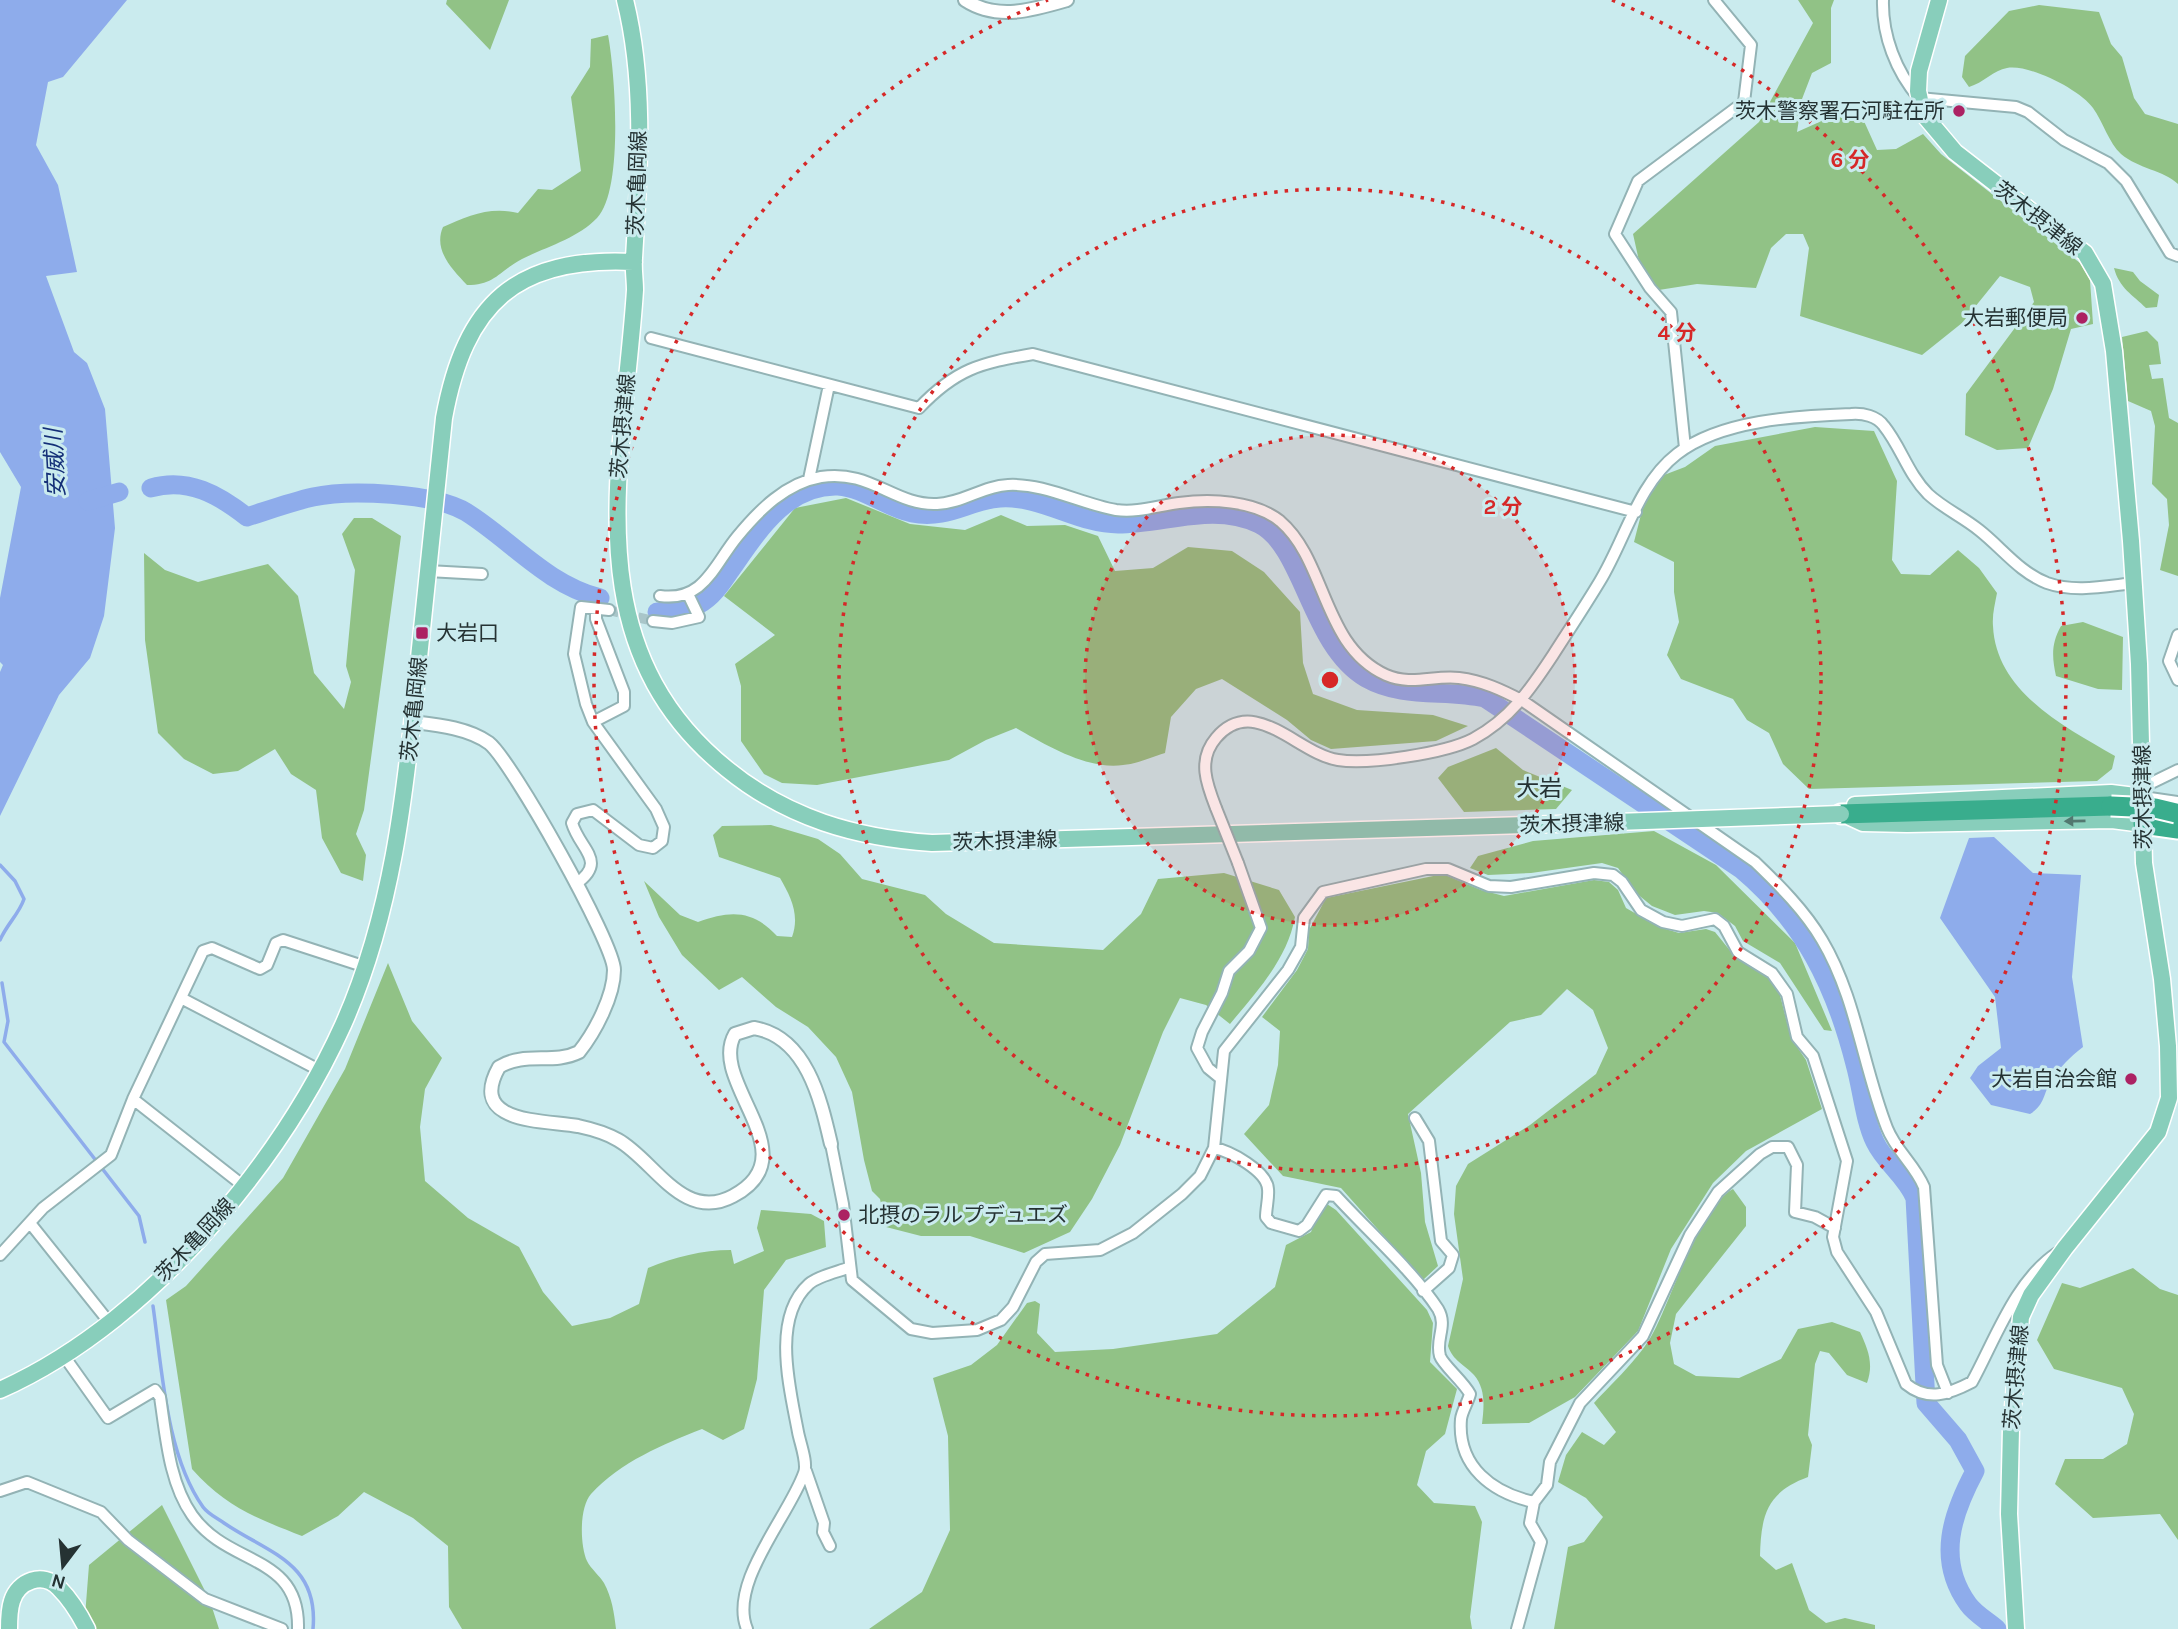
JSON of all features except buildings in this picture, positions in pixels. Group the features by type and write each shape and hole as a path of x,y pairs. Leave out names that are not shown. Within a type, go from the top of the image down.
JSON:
{"highway":[{"path":"1841,814 2111,806 2155,808 2177,814"},
{"path":"2143,824 2177,814"}],"main road":[{"name":"茨木亀岡線","path":"0,1390 64,1356 109,1322 195,1245 245,1187 281,1137 321,1071 366,967 394,854 413,722 444,418 457,362 481,318 505,293 523,280 551,268 584,261 634,262 638,210 639,106 634,43 625,0"},
{"name":"茨木摂津線","path":"1939,0 1919,71 1919,98 1930,125 1955,152 2064,235 2095,267 2103,284 2114,351 2134,583 2144,863 2162,979 2168,1046 2168,1107 2158,1132 2146,1151 2065,1248 2031,1295 2018,1331 2009,1514 2015,1629"},
{"name":"茨木摂津線","path":"634,262 635,287 617,518 621,592 629,622 653,681 682,725 716,760 777,804 844,831 898,841 932,843 1841,814"},
{"path":"1939,811 2143,792"},
{"path":"1737,819 1774,811 1939,811 2143,824"},
{"path":"9,1629 12,1601 20,1588 33,1579 44,1579 58,1586 88,1629"}],"street":[{"path":"965,0 990,10 1013,13 1067,0"},
{"path":"1685,449 1671,312 1650,288 1615,234 1638,181 1744,102 1751,45 1714,0"},
{"path":"1883,0 1886,38 1909,87 1919,98 2016,107 2028,112 2064,140 2108,163 2126,181 2170,253 2178,256"},
{"path":"651,338 919,408 945,381 975,367 1033,354 1636,512"},
{"path":"809,479 829,385"},
{"path":"1219,1077 1208,1068 1198,1048 1202,1032 1223,993 1229,971 1249,951 1261,928 1206,781 1207,754 1221,733 1243,721 1262,722 1319,755 1348,761 1437,752 1468,741 1521,703 1601,580 1654,477 1685,449 1718,432 1790,417 1856,413 1872,416 1884,425 1906,466 1928,494 1980,530 2025,572 2048,584 2074,589 2134,583"},
{"path":"660,596 689,596 704,584 737,537 775,497 809,479 839,475 855,477 925,503 950,503 1009,485 1033,487 1133,512 1199,501 1248,506 1280,521 1300,547 1350,647 1367,663 1387,675 1415,682 1457,678 1492,685 1755,862 1779,885 1821,938 1844,989 1892,1141 1924,1187 1937,1365 1943,1395"},
{"path":"428,571 482,574"},
{"path":"653,621 663,624 699,617 689,596"},
{"path":"576,884 589,875 592,864 591,857 575,834 572,823 577,814 593,810 639,845 653,848 662,841 664,828 656,809 593,722 578,681 574,654 581,607 609,610"},
{"path":"593,722 624,706 624,692 596,619 596,608"},
{"path":"2178,635 2169,661 2178,680"},
{"path":"413,722 468,733 489,744 510,769 576,884 614,961 611,991 579,1052 560,1058 525,1057 499,1067 492,1079 491,1093 496,1105 510,1117 576,1126 616,1139 638,1154 675,1191 704,1202 719,1202 745,1188 760,1163 762,1146 759,1128 730,1060 730,1043 735,1034 754,1028 779,1040 808,1071 821,1099 843,1204 848,1268 852,1280 911,1329 932,1333 977,1330 1001,1320 1013,1307 1036,1262 1045,1254 1100,1250 1133,1233 1200,1176 1214,1147 1219,1077 1224,1051 1288,970 1301,947 1304,918 1323,891 1426,869 1448,869 1489,886 1511,887 1594,873 1613,875 1622,882 1641,910 1663,922 1682,926 1715,919 1724,926 1738,952 1772,973 1787,994 1797,1037 1813,1056 1847,1161 1835,1227 1837,1252 1876,1312 1906,1384 1915,1391 1943,1395 1972,1382 2014,1304 2044,1262 2065,1248"},
{"path":"2177,814 2143,792 2178,770"},
{"path":"0,1255 30,1223 111,1155 133,1100 203,951 212,948 260,969 267,965 276,943 283,940 366,967"},
{"path":"181,998 321,1071"},
{"path":"133,1100 245,1187"},
{"path":"1415,1118 1429,1141 1441,1241 1453,1255 1449,1268 1423,1291"},
{"path":"1214,1147 1231,1151 1264,1176 1269,1188 1266,1217 1271,1223 1299,1231 1307,1225 1326,1195 1336,1196 1423,1291 1439,1311 1444,1325 1439,1348 1441,1359 1463,1380 1470,1394 1461,1417 1469,1461 1480,1478 1497,1490 1534,1502"},
{"path":"1517,1629 1541,1542 1530,1523 1534,1502 1547,1485 1550,1462 1580,1403 1643,1336 1690,1235 1718,1192 1760,1154 1772,1147 1788,1147 1797,1165 1796,1212 1815,1217 1835,1227"},
{"path":"30,1223 109,1322"},
{"path":"830,1546 823,1532 824,1523 806,1471 791,1394 787,1333 794,1302 810,1282 848,1268"},
{"path":"64,1356 108,1419 155,1390 160,1397 179,1492 191,1514 204,1530 286,1581 295,1597 298,1629"},
{"path":"747,1629 742,1617 744,1596 764,1549 806,1471"},
{"path":"0,1491 27,1482 101,1512 128,1540 205,1599 282,1629"}],"green space":[{"path":"447,0 509,0 490,50 446,4"},
{"path":"1798,0 1834,0 1831,8 1831,63 1812,73 1802,99 1797,132 1835,115 1863,119 1877,150 1896,149 1923,134 1941,154 2080,263 2090,280 2093,324 2071,329 2053,389 2028,448 1997,450 1965,435 1966,394 2034,302 2030,287 2000,276 1962,323 1922,355 1800,316 1809,248 1803,234 1786,234 1771,248 1756,288 1697,284 1646,292 1633,234 1759,122 1813,23"},
{"path":"2039,5 2099,12 2111,44 2122,57 2134,98 2145,114 2178,124 2178,184 2121,154 2087,101 2054,80 2028,70 2007,68 1969,87 1962,77 1965,56 2009,11"},
{"path":"608,35 615,130 611,183 606,204 597,218 581,231 522,259 491,280 467,285 450,266 442,251 440,244 443,227 488,211 518,213 538,189 552,190 581,171 571,97 590,67 591,39"},
{"path":"2114,268 2133,272 2140,281 2159,295 2157,307 2146,308 2131,295 2119,281"},
{"path":"2147,331 2158,342 2161,364 2149,365 2152,379 2163,378 2169,418 2178,423 2178,576 2160,570 2169,525 2167,499 2152,484 2155,426 2151,411 2128,401 2122,337"},
{"path":"1815,427 1874,431 1897,481 1892,560 1901,574 1930,575 1958,550 1979,568 1997,593 1993,626 1997,649 2006,670 2036,705 2055,720 2115,756 2112,769 2097,781 1809,789 1783,764 1769,733 1747,720 1733,699 1681,679 1667,655 1679,622 1674,592 1674,562 1634,542 1646,495 1664,475 1685,467 1715,446"},
{"path":"846,498 910,524 965,530 1001,515 1027,526 1065,525 1098,536 1115,571 1153,568 1188,547 1232,551 1264,572 1300,612 1303,663 1313,694 1357,710 1433,715 1468,726 1436,741 1331,749 1311,740 1287,720 1222,679 1196,689 1171,717 1165,753 1134,763 1109,766 1081,760 1016,728 986,740 949,760 817,785 782,783 764,774 741,741 741,686 735,664 775,635 724,596 795,508"},
{"path":"354,518 372,518 401,536 364,810 356,834 366,855 363,881 341,873 322,838 316,790 291,774 275,749 238,771 213,774 184,759 158,733 145,640 144,553 165,570 198,582 268,564 298,596 314,673 344,709 351,682 346,666 355,570 342,534"},
{"path":"2083,622 2123,637 2122,690 2098,689 2056,676 2053,651 2061,626"},
{"path":"1496,748 1523,770 1572,790 1556,809 1464,812 1438,778 1448,767"},
{"path":"771,825 818,839 840,854 862,879 925,895 946,914 994,943 1103,950 1141,914 1158,879 1224,873 1279,890 1295,917 1278,961 1230,1024 1206,1005 1180,998 1163,1032 1120,1145 1092,1199 1070,1232 1024,1253 970,1236 921,1236 886,1227 880,1199 872,1191 864,1160 852,1092 836,1057 808,1027 776,1007 742,977 719,990 682,955 659,917 644,881 680,915 698,922 721,915 741,915 759,921 777,936 792,937 795,914 780,878 719,857 713,835 722,826"},
{"path":"1654,831 1716,865 1795,943 1832,1031 1824,1030 1780,963 1743,941 1735,926 1718,913 1704,911 1675,915 1652,906 1636,893 1618,868 1602,863 1531,873 1488,875 1470,868 1478,856 1533,841"},
{"path":"1443,874 1481,890 1504,896 1594,880 1609,882 1618,890 1626,908 1659,927 1679,933 1706,929 1715,932 1732,953 1768,977 1780,995 1791,1038 1806,1060 1822,1109 1746,1151 1713,1183 1671,1249 1638,1331 1575,1397 1529,1423 1482,1424 1484,1405 1481,1386 1448,1346 1463,1279 1454,1214 1456,1186 1468,1164 1530,1125 1596,1074 1608,1048 1593,1010 1567,989 1541,1015 1510,1022 1408,1114 1421,1173 1425,1222 1438,1266 1423,1280 1341,1188 1283,1176 1244,1134 1269,1105 1278,1065 1280,1031 1262,1017 1297,970 1308,949 1309,930 1326,898"},
{"path":"388,963 412,1021 442,1058 425,1089 420,1127 425,1181 468,1218 519,1247 543,1292 572,1326 610,1318 639,1304 648,1268 689,1255 720,1250 731,1250 734,1264 764,1251 757,1228 761,1210 811,1214 824,1221 826,1247 786,1260 764,1290 757,1379 744,1429 723,1440 702,1429 658,1448 615,1472 587,1500 582,1527 585,1554 607,1589 616,1629 462,1629 449,1607 448,1546 413,1518 364,1492 338,1516 302,1536 243,1510 217,1493 192,1469 166,1300 186,1286 283,1178 345,1069"},
{"path":"1733,1189 1746,1207 1746,1226 1676,1314 1670,1343 1674,1364 1696,1376 1739,1378 1781,1359 1798,1329 1832,1322 1860,1332 1869,1357 1867,1383 1847,1375 1829,1353 1820,1351 1815,1364 1808,1435 1812,1445 1808,1477 1783,1490 1769,1507 1762,1528 1760,1556 1776,1570 1792,1563 1809,1610 1826,1623 1845,1618 1875,1625 1875,1629 1554,1629 1568,1547 1584,1542 1603,1517 1586,1498 1558,1482 1566,1455 1582,1432 1604,1445 1616,1432 1594,1403 1634,1361 1648,1342 1698,1233 1709,1214"},
{"path":"1327,1204 1336,1210 1427,1310 1433,1323 1430,1362 1457,1389 1445,1434 1426,1451 1417,1485 1434,1503 1475,1506 1482,1522 1470,1617 1472,1629 869,1629 922,1592 950,1530 948,1436 933,1378 971,1365 997,1345 1027,1303 1035,1301 1040,1304 1037,1333 1055,1352 1113,1349 1217,1334 1275,1287 1286,1245 1311,1232 1321,1208"},
{"path":"2133,1268 2160,1289 2178,1295 2178,1540 2160,1514 2093,1518 2055,1484 2065,1459 2103,1459 2127,1444 2134,1414 2122,1388 2054,1369 2037,1340 2062,1283 2080,1288"},
{"path":"162,1505 210,1601 219,1629 84,1629 89,1565"}],"water":[{"name":"安威川","path":"0,0 127,0 63,77 48,82 36,145 58,185 77,272 46,276 74,352 87,363 105,409 115,528 104,616 90,658 59,695 0,816 0,672 3,665 0,662 0,598 21,487 0,452"},
{"path":"1994,837 2033,873 2081,875 2072,977 2083,1047 2058,1071 2041,1103 2030,1114 1991,1105 1970,1078 1978,1066 2001,1048 1995,997 1940,918 1969,838"}],"waterway":[{"path":"151,488 178,485 202,490 247,517 296,501 348,493 391,494 434,501 466,512 563,583 600,598"},
{"path":"657,612 688,609 708,598 774,514 803,493 819,488 848,488 894,507 925,514 947,512 1000,498 1015,498 1103,523 1136,523 1207,514 1242,518 1259,524 1274,536 1287,553 1332,643 1347,663 1366,678 1395,689 1485,698 1741,869 1783,911 1814,957 1827,982 1847,1035 1875,1142 1915,1198 1926,1403 1958,1440 1975,1471 1954,1520 1950,1554 1952,1571 1968,1604 1997,1629"},
{"path":"88,501 119,492"},
{"path":"0,865 15,881 24,899 0,940"},
{"path":"2,983 8,1021 4,1042 139,1216 145,1242"},
{"path":"153,1306 173,1437 191,1486 207,1512 273,1552 299,1574 308,1588 313,1606 313,1629"}],"tunnel":[{"path":"609,610 653,621"}],"place":[{"name":"茨木警察署石河駐在所","path":"1959,111"},
{"name":"大岩郵便局","path":"2082,318"},
{"name":"大岩口","path":"422,633"},
{"name":"大岩自治会館","path":"2131,1079"},
{"name":"北摂のラルプデュエズ","path":"844,1215"}],"district":[{"name":"大岩","path":"1539,788"}]}
